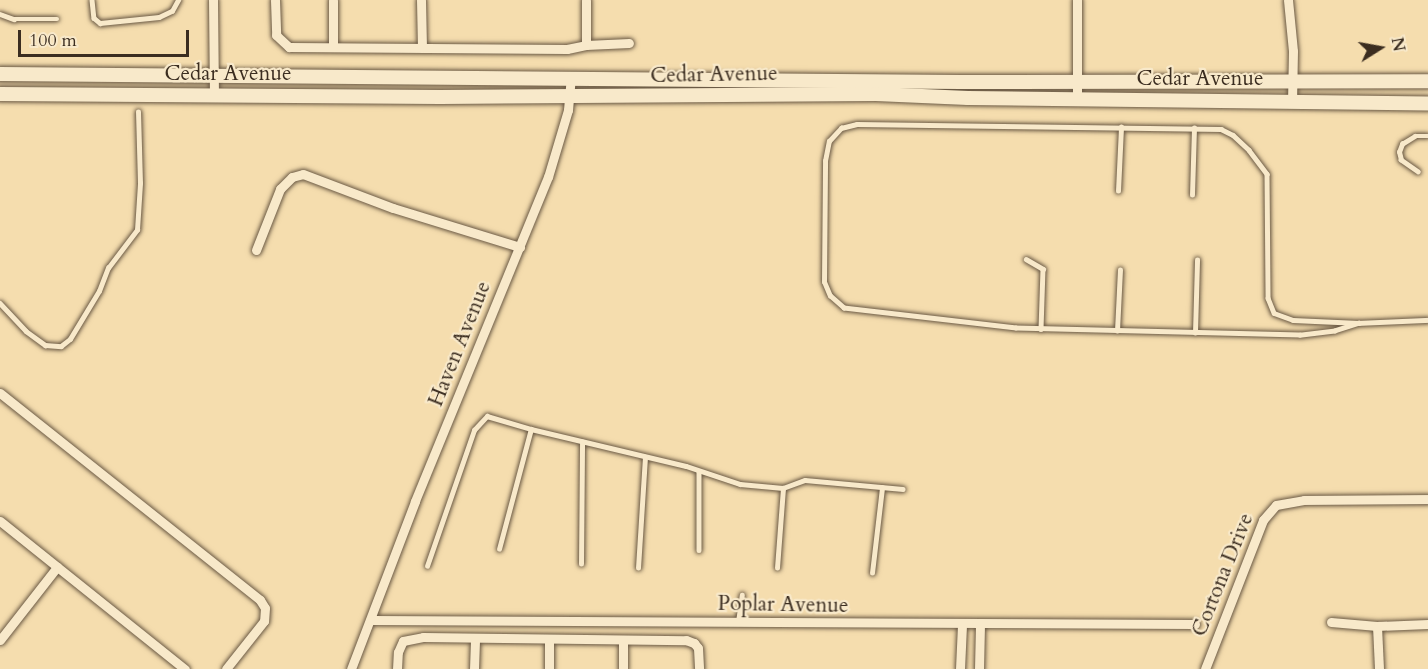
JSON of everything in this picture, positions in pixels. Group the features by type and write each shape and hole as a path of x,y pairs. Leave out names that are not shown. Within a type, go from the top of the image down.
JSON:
{"main road":[{"name":"Cedar Avenue","path":"0,74 571,78 968,98 1428,104"},
{"name":"Cedar Avenue","path":"0,94 571,97 795,88 1077,82 1428,81"}],"street":[{"path":"213,0 214,95"},
{"path":"274,0 275,31 282,43 289,47 567,49 586,45 629,43"},
{"path":"333,0 333,47"},
{"path":"422,0 422,48"},
{"path":"586,0 586,45"},
{"path":"1077,0 1077,99"},
{"path":"1288,0 1292,101"},
{"name":"Haven Avenue","path":"351,669 418,492 520,247 558,149 571,97 571,78"},
{"path":"256,250 280,189 292,177 303,174 393,208 520,247"},
{"path":"0,393 260,600 266,608 264,621 226,669"},
{"name":"Cortona Drive","path":"1205,669 1263,520 1276,505 1304,500 1428,500"},
{"path":"0,521 185,669"},
{"path":"0,640 57,567"},
{"name":"Poplar Avenue","path":"370,620 962,625 1195,624"},
{"path":"1331,622 1377,626 1428,624"},
{"path":"960,669 962,625"},
{"path":"979,669 980,625"},
{"path":"1377,626 1380,669"},
{"path":"397,669 399,646 406,639 690,641 698,648 699,669"},
{"path":"474,669 475,639"},
{"path":"549,639 549,669"},
{"path":"623,640 623,669"}],"lane":[{"path":"92,0 94,18 100,23 159,17 172,11 178,0"},
{"path":"0,14 14,20 57,19"},
{"path":"0,303 26,332 45,345 61,346 70,339 99,291 108,268 137,231 140,183 138,112"},
{"path":"1359,323 1317,334 1041,329 962,324 928,316 851,309 832,299 825,282 825,161 829,141 838,130 854,124 1221,129 1233,135 1259,161 1267,174 1268,298 1274,313 1293,320 1359,323 1428,320"},
{"path":"1118,191 1121,127"},
{"path":"1192,195 1194,128"},
{"path":"1418,172 1401,160 1399,152 1402,144 1415,136 1428,136"},
{"path":"1026,259 1043,269 1041,329"},
{"path":"1195,333 1197,260"},
{"path":"1117,331 1120,270"},
{"path":"427,566 478,424 487,416 699,471 740,484 783,488 805,480 903,489"},
{"path":"499,549 531,429"},
{"path":"581,564 582,442"},
{"path":"638,568 645,457"},
{"path":"699,471 699,550"},
{"path":"777,568 783,488"},
{"path":"872,573 882,488"},
{"path":"738,623 742,595"}]}
